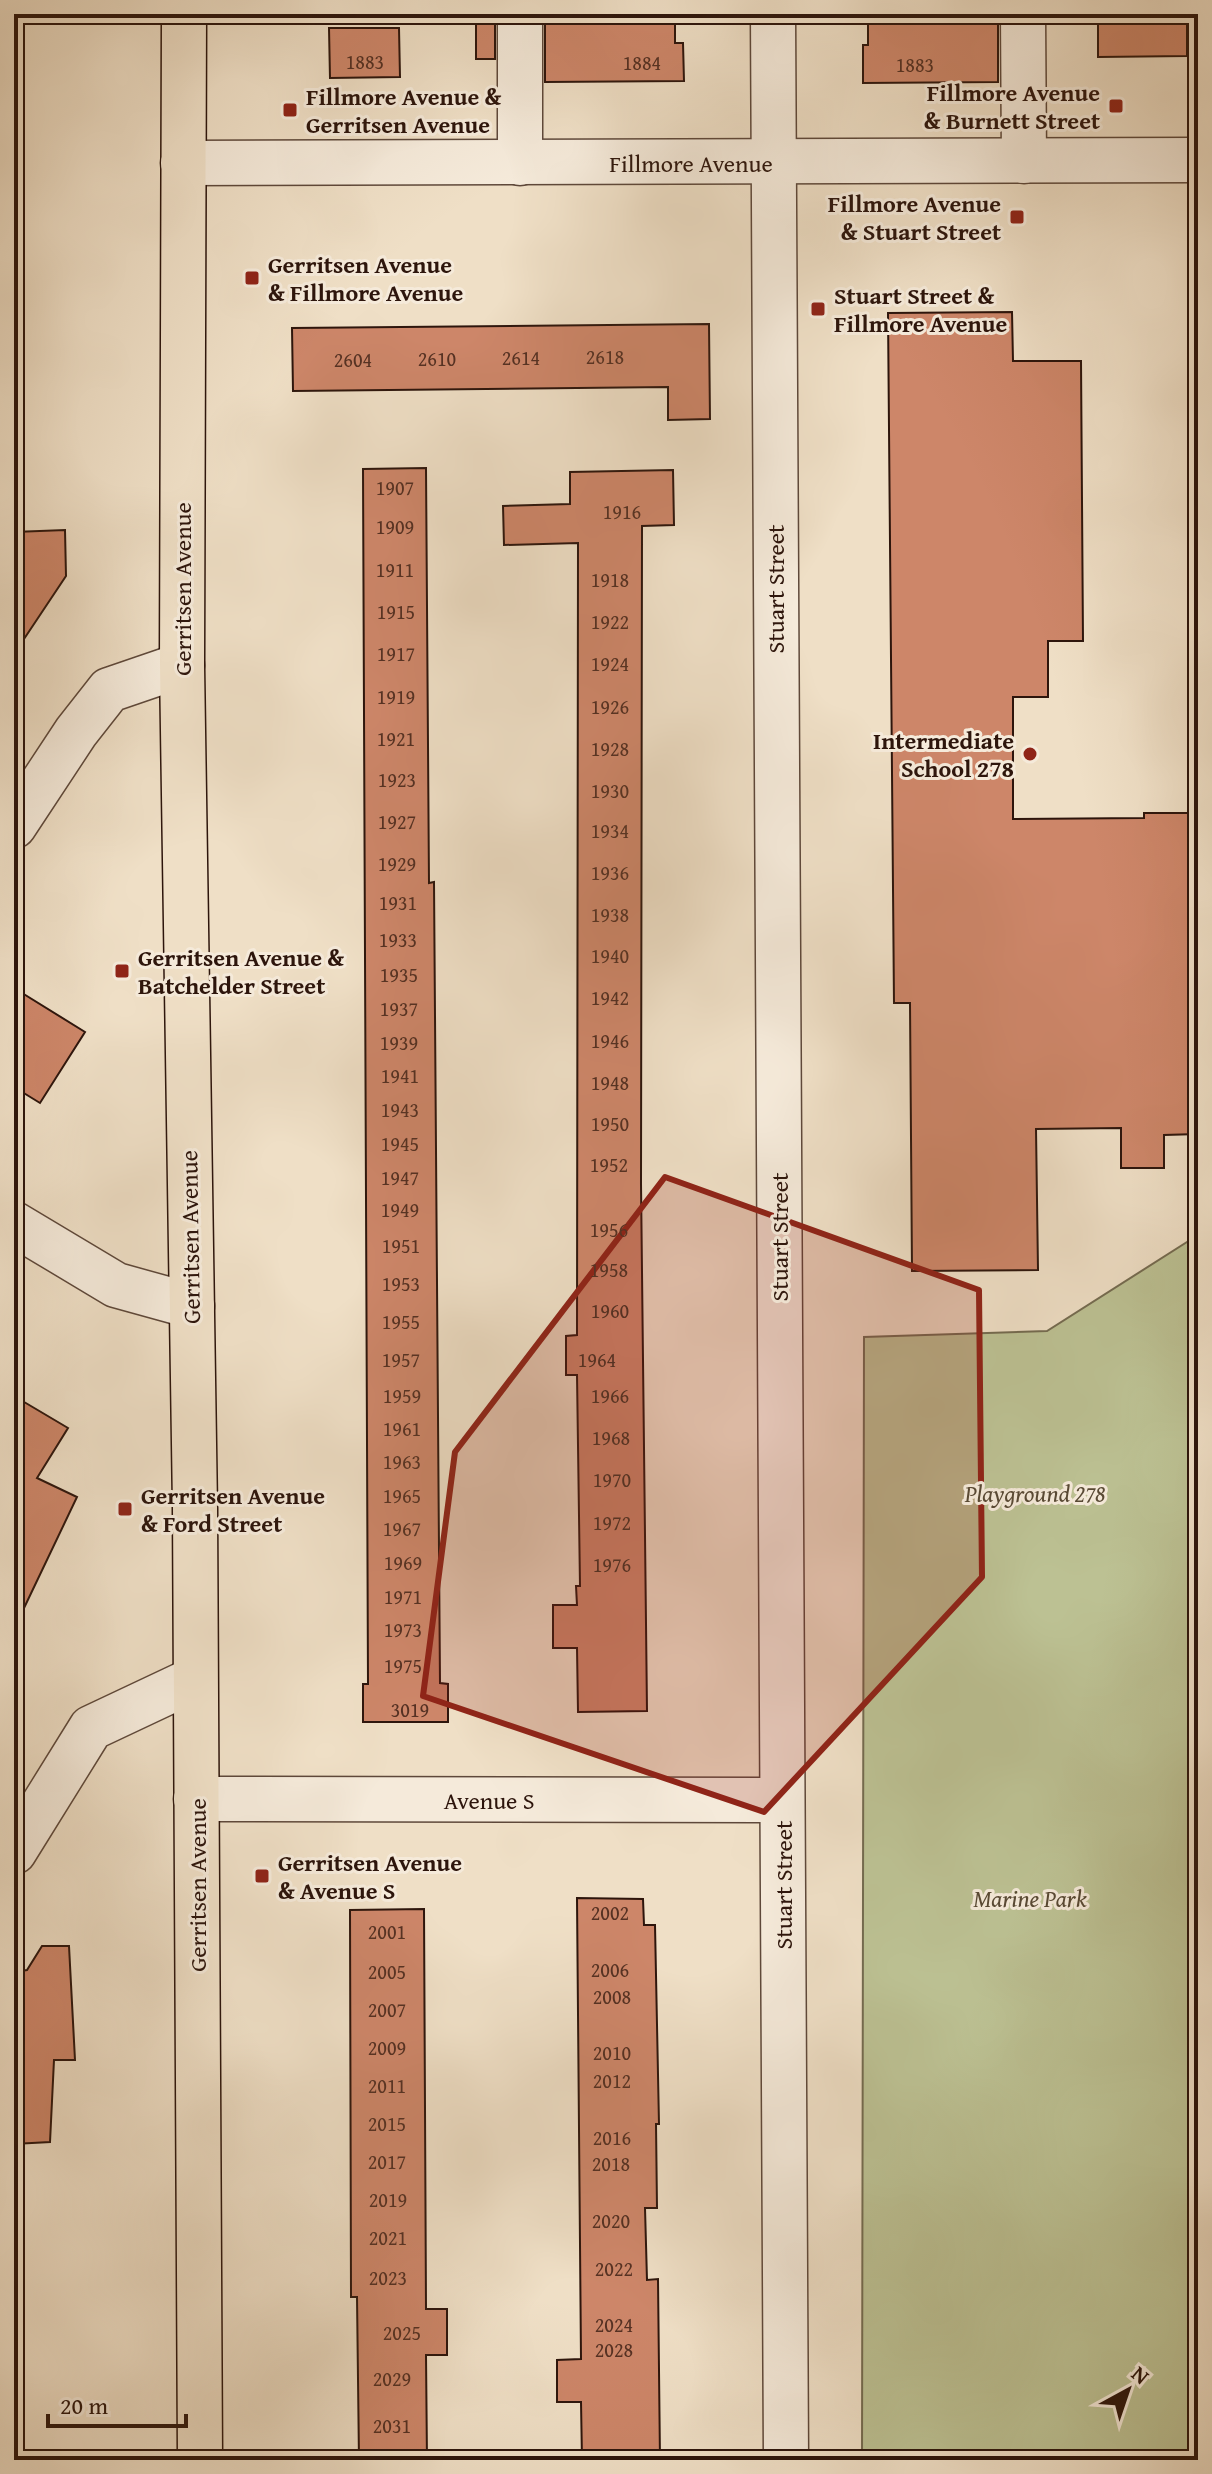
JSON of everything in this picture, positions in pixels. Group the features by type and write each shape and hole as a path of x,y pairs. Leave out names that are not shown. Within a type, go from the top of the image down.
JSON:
{"main road":[{"name":"Gerritsen Avenue","path":"184,14 182,665 192,1306 200,2460"}],"street":[{"path":"520,14 520,163"},
{"name":"Stuart Street","path":"773,14 786,2460"},
{"path":"1023,14 1024,161"},
{"name":"Fillmore Avenue","path":"183,163 1198,160"},
{"path":"14,826 76,732 109,690 182,665"},
{"path":"14,1224 116,1285 192,1306"},
{"path":"14,1852 91,1728 195,1679"},
{"name":"Avenue S","path":"196,1799 782,1800"}],"highlighted area":[{"path":"665,1177 979,1290 982,1577 764,1812 423,1696 455,1452"}],"green space":[{"name":"Marine Park","path":"1198,1235 1198,2460 862,2460 864,1337 1047,1331"}],"building":[{"path":"476,14 495,14 495,59 476,59"},
{"path":"545,14 675,14 675,43 683,43 684,81 545,82"},
{"path":"868,14 998,14 998,82 863,83 863,45 868,45"},
{"path":"1098,14 1187,14 1187,56 1098,57"},
{"path":"329,28 399,28 400,77 330,78"},
{"path":"1012,312 1013,361 1081,361 1083,641 1048,641 1048,697 1013,697 1013,819 1144,818 1144,813 1198,813 1198,1134 1164,1135 1164,1168 1121,1168 1121,1128 1036,1129 1038,1270 912,1271 910,1003 894,1003 888,313"},
{"path":"709,324 710,419 668,420 668,387 293,391 292,328"},
{"path":"426,468 429,883 434,882 440,1683 448,1684 448,1722 363,1722 363,1684 368,1684 363,469"},
{"path":"673,470 674,525 642,526 641,1184 647,1711 578,1712 577,1648 553,1648 553,1605 577,1605 576,1586 580,1586 577,1375 566,1375 566,1336 577,1335 578,543 504,545 503,506 570,504 570,472"},
{"path":"65,530 66,576 14,654 14,532"},
{"path":"14,988 85,1032 40,1103 14,1087"},
{"path":"14,1396 68,1428 37,1478 77,1497 14,1629"},
{"path":"577,1898 643,1899 644,1925 655,1925 659,2124 656,2124 657,2208 645,2208 647,2280 658,2279 660,2460 582,2460 581,2402 557,2402 557,2360 581,2359"},
{"path":"424,1909 426,2309 447,2309 447,2355 426,2355 427,2460 359,2460 357,2297 351,2297 350,1910"},
{"path":"42,1946 69,1946 75,2060 54,2060 50,2142 14,2144 14,1972 27,1970"}],"place":[{"name":"Fillmore Avenue & Burnett Street","path":"1116,106"},
{"name":"Fillmore Avenue & Gerritsen Avenue","path":"290,110"},
{"name":"Fillmore Avenue & Stuart Street","path":"1017,217"},
{"name":"Gerritsen Avenue & Fillmore Avenue","path":"252,278"},
{"name":"Stuart Street & Fillmore Avenue","path":"818,309"},
{"name":"Intermediate School 278","path":"1030,754"},
{"name":"Gerritsen Avenue & Batchelder Street","path":"122,971"},
{"name":"Gerritsen Avenue & Ford Street","path":"125,1509"},
{"name":"Gerritsen Avenue & Avenue S","path":"262,1876"}],"park label":[{"name":"Playground 278","path":"1035,1493"}]}
